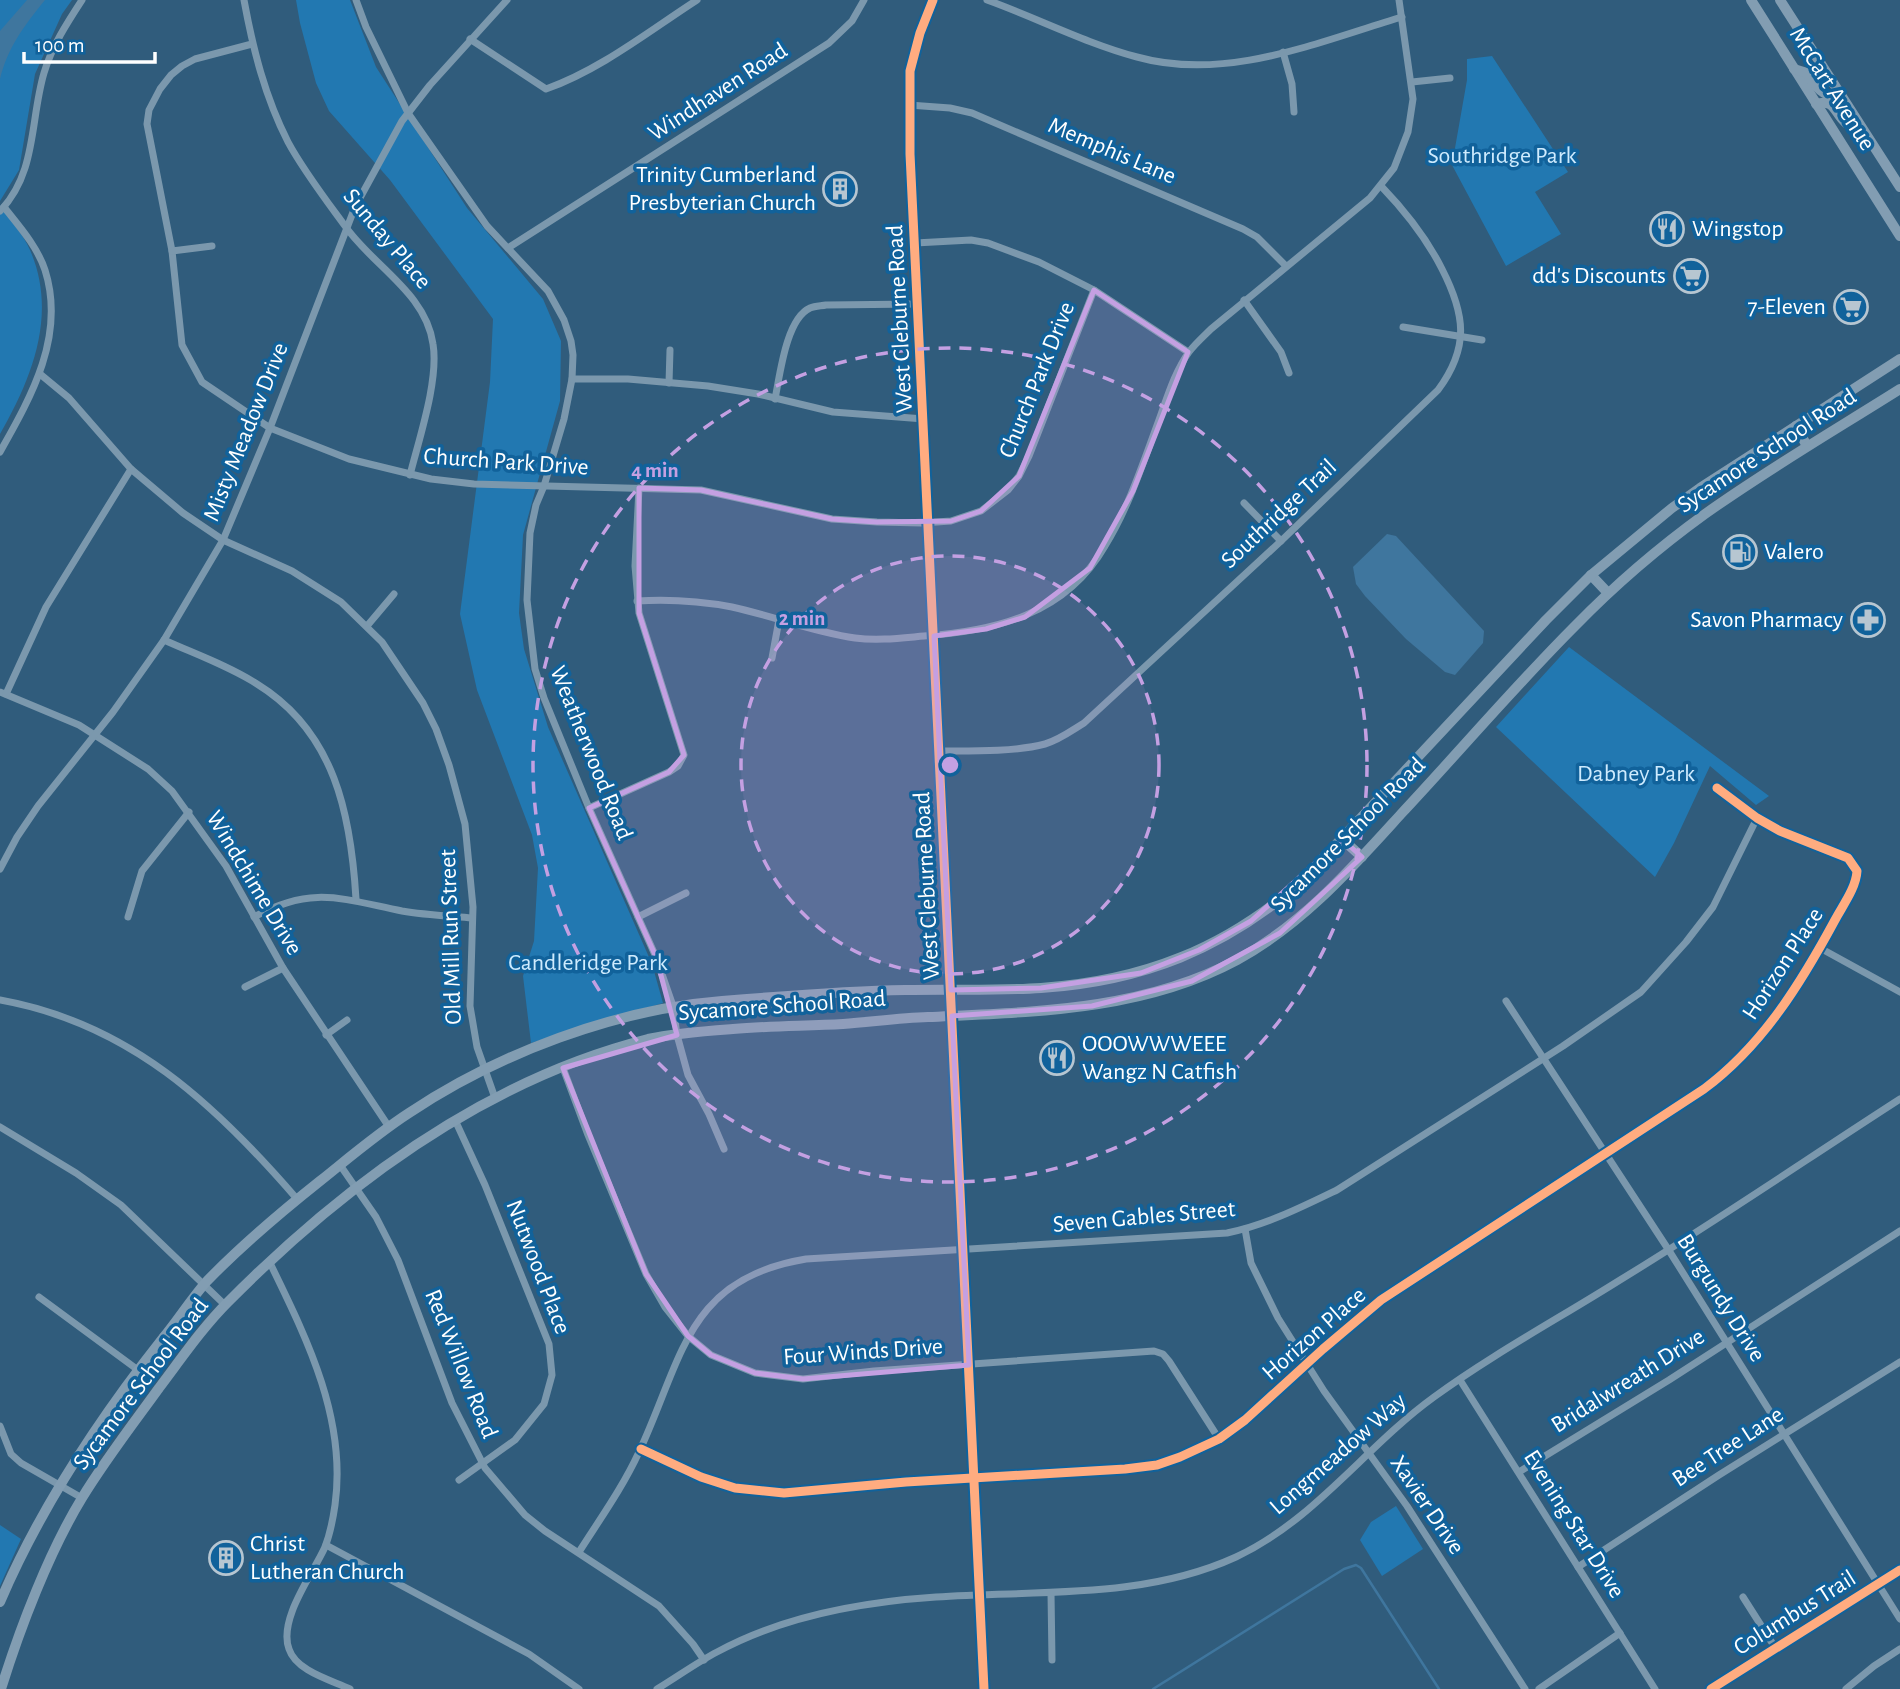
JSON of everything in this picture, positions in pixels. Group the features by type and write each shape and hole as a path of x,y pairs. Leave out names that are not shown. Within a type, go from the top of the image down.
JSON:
{"main road":[{"name":"West Cleburne Road","path":"933,0 920,33 910,71 909,104 984,1689"},
{"name":"McCart Avenue","path":"1751,0 1900,236"},
{"name":"McCart Avenue","path":"1780,0 1900,187"},
{"path":"1794,69 1807,73 1825,94 1830,96 1838,91"},
{"path":"1816,104 1824,101 1830,104 1846,123 1863,130"},
{"name":"Sycamore School Road","path":"0,1602 26,1546 98,1425 205,1284 297,1199 389,1127 440,1093 585,1029 673,1008 743,999 902,989 1041,988 1093,982 1141,973 1211,944 1269,909 1301,882 1591,575 1681,501 1900,359"},
{"name":"Sycamore School Road","path":"1,1689 5,1660 82,1498 191,1344 225,1305 357,1188 455,1120 495,1098 563,1068 650,1039 733,1029 1092,1006 1127,1000 1192,981 1242,957 1286,929 1328,892 1558,643 1608,593 1699,519 1807,446 1900,389"},
{"path":"1796,426 1807,446"},
{"path":"1591,575 1608,593"},
{"path":"1342,839 1362,857"},
{"name":"Columbus Trail","path":"1711,1689 1900,1570"}],"street":[{"path":"0,452 40,374 48,344 50,294 44,269 34,248 2,209 18,187 30,154 40,92 52,52 82,0"},
{"name":"Sunday Place","path":"244,0 263,83 289,143 346,229 415,301 430,329 434,357 432,377 410,475"},
{"name":"Weatherwood Road","path":"356,0 408,113 488,226 548,291 564,320 573,355 572,379 564,419 536,505 530,533 527,600 535,669 544,698 589,808 656,957 673,1008 688,1075 724,1149"},
{"name":"Misty Meadow Drive","path":"0,869 38,806 121,701 164,640 223,540 270,428 346,229 368,182 408,113 470,39 507,0"},
{"path":"470,39 546,89 563,83 606,59 697,0"},
{"name":"Windhaven Road","path":"508,248 829,43 852,21 864,0"},
{"path":"987,0 1080,38 1138,57 1203,66 1224,65 1283,52 1402,18"},
{"path":"637,601 696,601 855,638 882,640 986,629 1025,617 1047,606 1090,568 1105,547 1133,491 1188,352 1285,265 1370,198 1394,168 1408,132 1413,99 1399,0"},
{"name":"Church Park Drive","path":"253,44 195,59 182,66 160,89 149,110 149,144 172,251 182,345 195,372 215,393 270,428 349,459 410,475 474,484 701,490 832,519 877,522 951,521 981,511 996,501 1019,476 1029,457 1094,290"},
{"path":"1283,52 1292,84 1294,112"},
{"path":"1412,82 1450,78"},
{"name":"Memphis Lane","path":"909,104 972,113 1027,136 1242,229 1257,237 1285,265"},
{"name":"Southridge Trail","path":"940,751 977,751 1042,745 1064,735 1093,715 1281,541 1438,390 1452,368 1461,336 1461,320 1454,292 1418,227 1381,186"},
{"path":"915,243 971,240 988,243 1039,262 1094,290 1188,352"},
{"path":"172,251 212,246"},
{"path":"1244,300 1281,352 1289,373"},
{"path":"775,399 793,327 811,308 826,305 919,304"},
{"path":"1403,327 1482,340"},
{"path":"669,383 670,350"},
{"name":"Old Mill Run Street","path":"40,374 69,398 131,469 156,492 223,540 292,571 324,589 382,642 407,678 436,729 465,824 472,918 470,1006 477,1047 495,1098"},
{"path":"572,379 628,379 708,386 834,412 924,419"},
{"path":"3,693 46,607 131,469"},
{"path":"589,808 669,772 678,766 684,755 648,645 637,601 635,566 639,488"},
{"path":"1244,503 1281,541"},
{"path":"367,626 394,594"},
{"path":"772,658 779,620"},
{"path":"164,640 256,683 289,708 304,724 327,760 347,816 353,852 356,900"},
{"name":"Windchime Drive","path":"3,693 79,725 148,769 172,791 226,866 283,968 389,1127"},
{"path":"1717,788 1757,818"},
{"path":"128,917 142,871 189,812"},
{"name":"Horizon Place","path":"640,1449 701,1477 752,1491 784,1493 1157,1465 1219,1438 1245,1420 1381,1300 1724,1074 1770,1024 1820,948 1857,876 1855,867 1848,858 1780,831 1757,818"},
{"name":"Seven Gables Street","path":"579,1552 625,1481 688,1336 704,1312 743,1278 772,1265 806,1259 1207,1235 1245,1229 1304,1206 1337,1190 1544,1058 1641,992 1713,907 1757,818"},
{"path":"638,917 686,893"},
{"path":"254,917 270,908 309,897 335,896 403,911 472,918"},
{"path":"1820,948 1900,992"},
{"path":"245,987 283,968"},
{"path":"0,1000 30,1005 106,1035 135,1051 207,1103 297,1199"},
{"name":"Burgundy Drive","path":"1506,1001 1668,1249 1900,1619"},
{"path":"326,1035 347,1020"},
{"name":"Four Winds Drive","path":"563,1068 639,1261 665,1307 688,1336 711,1355 735,1366 773,1377 803,1379 874,1371 1154,1351 1163,1354 1169,1361 1219,1438"},
{"name":"Longmeadow Way","path":"657,1689 704,1660 755,1635 825,1613 862,1605 911,1600 1134,1586 1187,1574 1239,1555 1300,1518 1414,1412 1460,1380 1900,1099"},
{"name":"Nutwood Place","path":"455,1120 485,1185 552,1357 552,1375 544,1404 515,1440 459,1480"},
{"path":"0,1127 76,1173 121,1205 225,1305"},
{"name":"Red Willow Road","path":"340,1165 376,1217 398,1260 452,1403 483,1463 525,1515 659,1606 679,1626 704,1660"},
{"name":"Xavier Drive","path":"1245,1229 1256,1274 1278,1318 1406,1506 1525,1689"},
{"name":"Bridalwreath Drive","path":"1518,1472 1900,1231"},
{"path":"270,1263 313,1355 325,1391 338,1468 335,1503 326,1545 289,1618 287,1642 294,1658 303,1667 350,1689"},
{"path":"40,1297 138,1370"},
{"name":"Bee Tree Lane","path":"1578,1567 1900,1362"},
{"name":"Evening Star Drive","path":"1460,1380 1655,1689"},
{"path":"0,1426 11,1454 21,1463 82,1498"},
{"path":"326,1545 529,1654 579,1689"},
{"path":"1051,1593 1052,1660"},
{"path":"1743,1597 1776,1649"},
{"path":"1539,1689 1620,1633"},
{"path":"1846,1689 1900,1649"}],"highlighted area":[{"path":"1094,290 1188,352 1133,491 1090,568 1025,617 986,629 934,636 951,990 1041,988 1141,973 1199,950 1251,921 1342,839 1362,857 1280,933 1192,981 1092,1006 952,1016 969,1365 803,1379 755,1373 711,1355 688,1336 646,1274 563,1068 677,1035 656,957 589,808 669,772 684,755 639,613 639,488 701,490 832,519 877,522 951,521 981,511 1019,476"}],"green space":[{"path":"0,0 72,0 62,14 35,74 19,170 0,201"},
{"name":"Candleridge Park","path":"296,0 350,0 376,67 467,208 543,299 561,341 560,401 523,535 519,613 524,649 548,727 652,964 663,1003 531,1043 523,976 534,941 538,868 532,835 477,690 460,614 490,382 493,319 390,180 329,111 316,83"},
{"name":"Southridge Park","path":"1492,56 1568,172 1535,192 1561,234 1506,266 1452,165 1467,80 1467,59"},
{"path":"0,205 30,250 42,298 38,345 31,368 0,434"},
{"name":"Dabney Park","path":"1569,647 1769,796 1756,805 1710,766 1655,877 1496,727"},
{"path":"1396,1506 1423,1549 1382,1576 1360,1540 1371,1522"},
{"path":"0,1525 21,1539 0,1586"}],"shaded area":[{"path":"27,0 45,0 18,37 7,57 0,79 0,31"},
{"path":"1387,534 1396,536 1484,631 1483,643 1455,675 1445,672 1406,639 1356,584 1353,567"}],"waterway":[{"path":"1153,1689 1344,1569 1356,1565 1361,1568 1439,1689"}],"cycle path":[{"path":"933,0 920,33 910,71 910,154 984,1689"},
{"path":"641,1449 701,1477 735,1488 784,1493 906,1482 1125,1469 1157,1465 1219,1439 1245,1420 1381,1300 1704,1089 1745,1053 1779,1012 1849,896 1857,871 1848,858 1780,831 1757,818 1717,788"},
{"path":"1711,1689 1900,1570"}],"place":[{"name":"Trinity Cumberland Presbyterian Church","path":"840,189"},
{"name":"Wingstop","path":"1667,229"},
{"name":"dd's Discounts","path":"1691,276"},
{"name":"7-Eleven","path":"1851,307"},
{"name":"Valero","path":"1740,552"},
{"name":"Savon Pharmacy","path":"1868,620"},
{"name":"OOOWWWEEE Wangz N Catfish","path":"1057,1058"},
{"name":"Christ Lutheran Church","path":"226,1558"}]}
